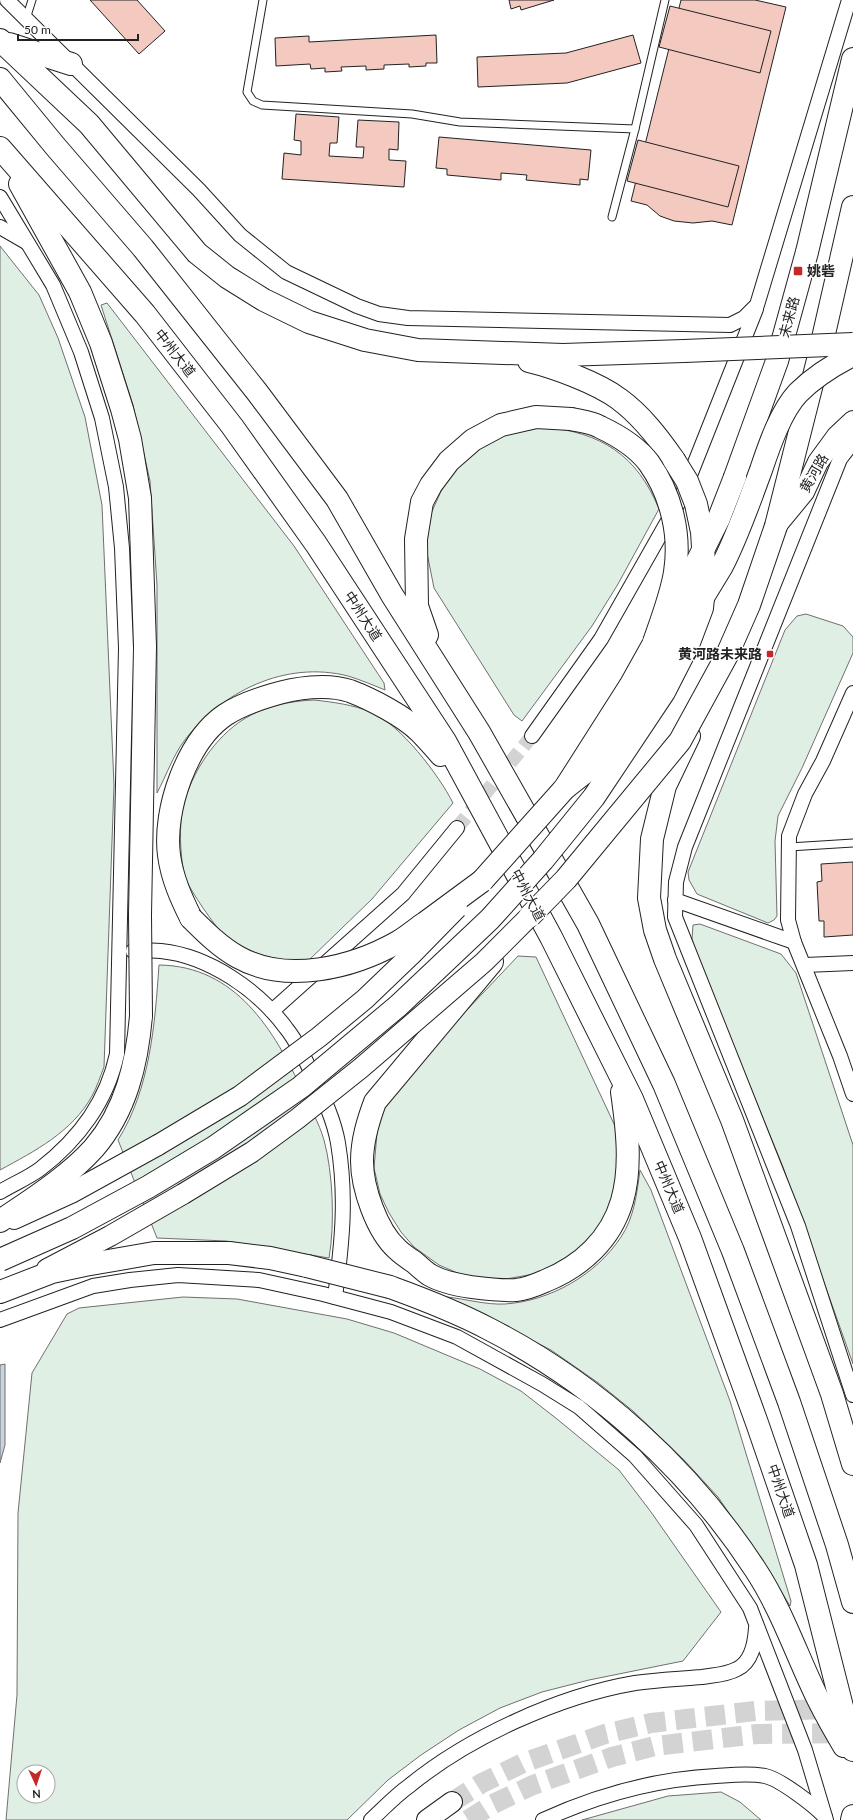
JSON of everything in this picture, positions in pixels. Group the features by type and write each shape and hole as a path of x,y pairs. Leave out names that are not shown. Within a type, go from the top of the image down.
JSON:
{"main road":[{"path":"2,41 71,64"},
{"path":"2,41 89,124 198,252 227,277 264,300 309,322 366,340 418,350 495,354 563,355 853,344"},
{"name":"未来路","path":"654,642 678,600 719,518 777,361 807,252 853,59"},
{"path":"0,79 55,146 148,254 257,392 333,493 392,595 479,732 588,924 664,1084 733,1252 786,1395 837,1545 853,1602"},
{"path":"0,1221 58,1180 94,1148 116,1116 126,1093 133,1067 139,1042 141,1016 140,915 145,646 143,531 140,498 136,469 112,372 80,292 1,148"},
{"name":"中州大道","path":"1,148 145,314 232,426 320,550 445,741 551,937 632,1099 690,1238 758,1423 806,1566 853,1750"},
{"path":"853,206 818,360 776,526 749,605 665,786 652,839 649,898 655,930 665,959 732,1120 832,1394 853,1464"},
{"path":"0,1260 72,1228 148,1187 213,1148 301,1087 404,1001 490,918 543,860 594,797 664,692 688,645 702,608 705,578 702,532 696,504 687,481 657,436 638,415 618,398 591,383 539,364 495,354"},
{"path":"565,788 607,755 722,566 735,540 771,442 781,420 797,394 827,368 853,355"},
{"path":"0,1225 71,1193 158,1145 240,1096 319,1037 366,999 408,958 482,881 565,788 630,686 654,642 675,573 677,545 674,517 664,489 648,462 631,445 599,426 571,419 536,417 501,425 473,440 449,461 431,485 422,502 416,540 417,606 439,669"},
{"name":"黄河路","path":"776,526 804,492 818,462 837,436 853,421"},
{"path":"0,1291 36,1275 103,1240 252,1152 297,1119 361,1068 484,962 566,879 680,741 727,655"},
{"path":"469,786 420,731 398,714 349,691 316,686 280,692 247,702 224,716 201,739 185,766 173,797 169,826 169,855 177,890 192,918 210,938 238,957 260,966 291,971 332,967 363,958 398,942 482,881"},
{"path":"530,916 375,1102 363,1141 363,1176 369,1201 381,1228 396,1249 430,1275 459,1285 489,1290 518,1290 534,1286 560,1275 583,1261 598,1246 607,1233 616,1217 622,1200 627,1160 625,1112 618,1071"},
{"path":"0,1291 52,1272 154,1253 229,1253 270,1258 390,1287 458,1314 528,1351 619,1415 663,1455 690,1484 732,1536 770,1593 796,1647 818,1700 853,1763"},
{"path":"427,1820 452,1802"},
{"path":"852,1820 853,1816"}],"street":[{"path":"7,0 199,190 240,235 286,272 357,306 380,314 408,318 730,325 744,318 757,305"},
{"path":"532,736 601,639 680,498 757,305 849,0"},
{"path":"0,197 53,285 82,352 102,418 116,487 122,548 126,648 120,952 117,1054 114,1067 97,1108 75,1137 40,1169 0,1192"},
{"path":"0,227 26,242"},
{"path":"853,442 840,459 684,847 676,882 674,917 798,1226 853,1395"},
{"path":"853,693 797,814 789,836 788,920 794,942 805,965 853,1094"},
{"path":"272,1011 403,894 457,828"},
{"path":"675,900 794,942"},
{"path":"120,952 160,951 197,960 225,974 251,991 287,1028 304,1056 322,1094 333,1123 341,1164 344,1213 342,1245 335,1297"},
{"path":"805,965 853,963"},
{"path":"0,1320 93,1286 130,1280 178,1275 259,1280 335,1297 391,1312 457,1337 530,1377 579,1407 635,1456 696,1525 750,1608 805,1750 825,1819"},
{"path":"370,1820 409,1786 442,1761 510,1723 545,1708 635,1683 722,1674 738,1669 749,1659 755,1644 756,1625"},
{"path":"543,1820 567,1809 614,1793 668,1781 740,1774 767,1776 788,1788 825,1819"}],"lane":[{"path":"26,19 32,0"},
{"path":"263,0 247,92 253,101 262,105 412,114 460,122 635,129"},
{"path":"612,217 635,129 665,0"},
{"path":"789,847 853,844"}],"green space":[{"path":"0,246 39,295 58,338 85,417 102,505 114,785 104,1067 92,1096 84,1109 74,1120 39,1148 0,1170"},
{"path":"107,303 294,546 384,683 385,690 348,676 324,672 301,673 278,677 256,684 216,708 199,723 180,747 157,793 157,585 150,481 133,405 101,305"},
{"path":"543,427 582,434 599,441 614,450 628,461 640,474 659,509 618,584 592,626 522,721 514,715 434,588 427,553 426,539 428,520 448,476 476,447 505,435"},
{"path":"806,614 843,626 853,637 853,653 802,768 778,816 775,841 777,916 774,920 768,923 697,894 689,880 688,872 785,630 797,616"},
{"path":"314,700 358,707 382,718 406,739 429,765 453,803 372,899 308,961 282,960 253,952 230,940 219,929 203,908 189,886 184,873 180,840 182,814 187,794 198,769 214,746 233,727 252,714 269,708 287,703"},
{"path":"700,924 781,954 796,973 853,1145 853,1364 783,1167 698,960 692,939 693,925"},
{"path":"518,956 536,957 615,1126 621,1162 612,1200 598,1230 584,1247 562,1262 540,1273 506,1279 467,1277 439,1265 414,1247 401,1232 389,1213 380,1194 374,1168 378,1121 394,1087"},
{"path":"159,965 186,968 210,977 231,989 249,1006 265,1025 279,1046 292,1069 320,1127 324,1140 327,1153 332,1199 332,1230 329,1258 226,1241 157,1238 118,1140 129,1120 144,1078 153,1033"},
{"path":"640,1170 651,1190 730,1401 791,1601 790,1606 770,1573 718,1497 684,1460 633,1411 597,1382 551,1350 447,1297 491,1304 505,1304 539,1298 570,1284 599,1263 611,1251 621,1237 632,1214 638,1188"},
{"path":"183,1297 237,1299 347,1319 394,1333 480,1369 521,1391 619,1470 651,1512 721,1612 683,1661 589,1680 542,1692 500,1708 459,1730 421,1755 388,1780 347,1820 6,1820 17,1695 18,1513 32,1373 67,1314 79,1308"},
{"path":"721,1792 740,1802 761,1820 582,1820 668,1796"}],"shaded area":[{"path":"5,1364 5,1445 0,1463 0,1365"}],"building":[{"path":"90,0 137,0 165,31 139,54"},
{"path":"509,0 554,0 521,10 520,6 511,9"},
{"path":"681,0 755,0 786,7 732,225 712,221 693,223 674,221 660,216 647,205 631,201"},
{"path":"670,6 771,31 760,73 659,47"},
{"path":"436,35 437,63 426,63 426,66 409,67 409,64 384,65 384,69 366,70 366,66 341,67 342,71 325,72 325,68 311,69 310,64 276,66 275,38 309,36 309,42"},
{"path":"633,35 641,63 567,83 478,87 477,57 566,53"},
{"path":"296,114 339,117 337,143 330,143 329,156 363,158 364,147 356,147 358,120 399,122 398,150 389,149 389,160 406,161 404,187 282,179 284,153 301,155 301,141 294,140"},
{"path":"439,137 591,150 588,180 580,179 580,185 526,180 527,175 501,173 501,180 447,175 447,169 436,168"},
{"path":"638,140 739,166 728,207 627,181"},
{"path":"853,862 853,935 824,937 824,921 819,921 817,882 822,881 821,864"}],"tunnel":[{"path":"457,828 532,736"},
{"path":"452,1802 482,1783 523,1763 605,1734 651,1723 755,1711 839,1709"},
{"path":"468,1820 493,1804 533,1785 612,1757 655,1746 757,1734 850,1733"}],"place":[{"name":"姚砦","path":"798,271"},
{"name":"黄河路未来路","path":"770,654"}]}
